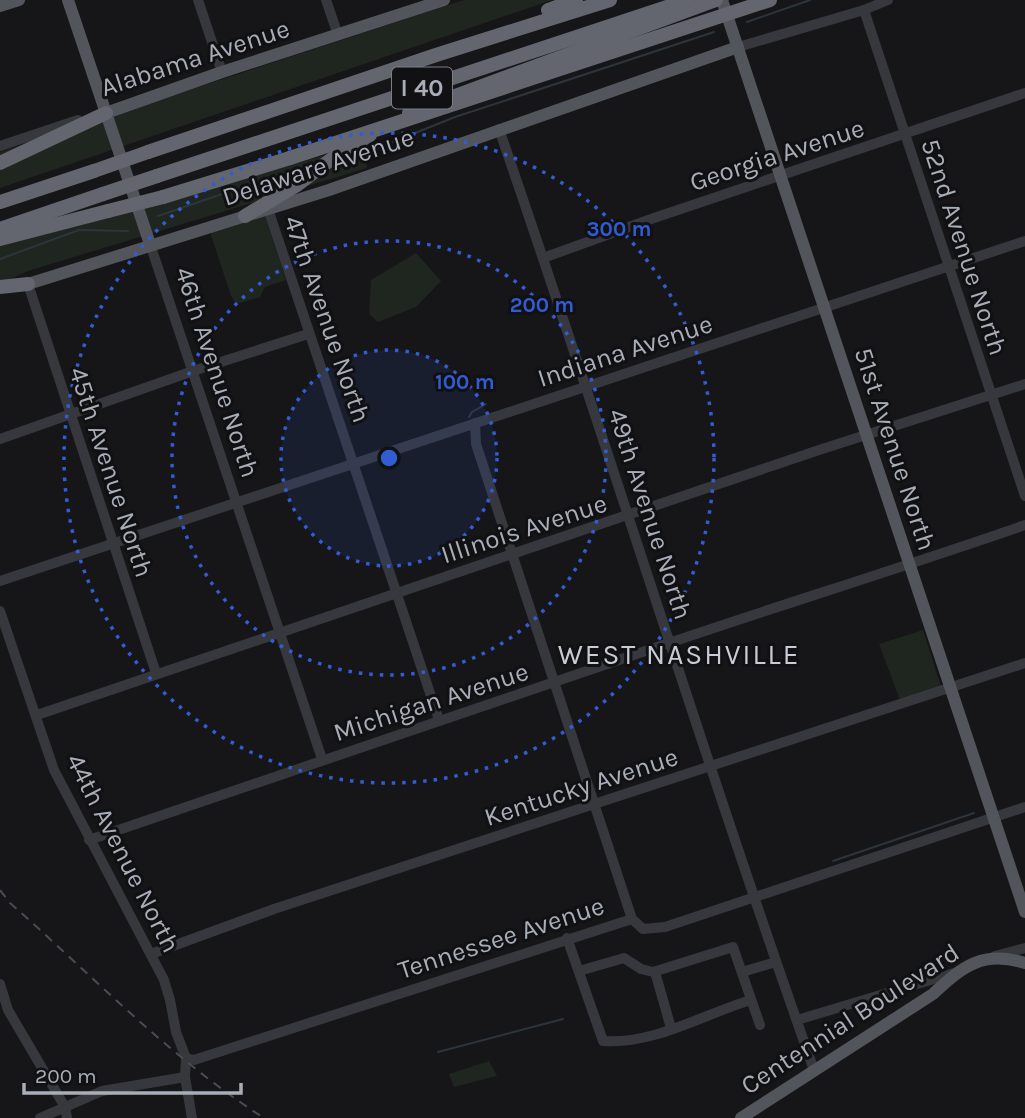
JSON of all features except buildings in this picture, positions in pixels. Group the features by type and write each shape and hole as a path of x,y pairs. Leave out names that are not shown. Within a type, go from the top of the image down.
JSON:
{"highway":[{"path":"436,55 576,0"},
{"name":"I 40","path":"0,202 436,55 611,0"},
{"path":"245,216 401,116 691,4 716,0"},
{"path":"0,239 163,197 290,158 770,0"},
{"name":"I 40","path":"0,229 691,4"},
{"path":"0,163 106,113"},
{"path":"0,287 28,284"}],"main road":[{"path":"0,6 19,0"},
{"name":"46th Avenue North","path":"68,0 150,244"},
{"name":"Alabama Avenue","path":"106,113 222,72 444,0"},
{"name":"51st Avenue North","path":"722,0 1025,912"},
{"name":"Delaware Avenue","path":"28,284 382,171 738,47"},
{"name":"Centennial Boulevard","path":"741,1118 933,995 956,972 991,957 1009,958 1025,963"}],"street":[{"path":"198,0 222,72"},
{"path":"327,0 338,34"},
{"name":"Delaware Avenue","path":"738,47 864,10 888,0"},
{"name":"52nd Avenue North","path":"864,10 1025,496"},
{"name":"Georgia Avenue","path":"543,258 1025,93"},
{"name":"Alabama Avenue","path":"0,146 89,116 106,113"},
{"name":"49th Avenue North","path":"499,129 814,1070"},
{"name":"47th Avenue North","path":"268,209 439,720"},
{"name":"Indiana Avenue","path":"0,581 1025,241"},
{"name":"46th Avenue North","path":"150,244 322,759"},
{"name":"Delaware Avenue","path":"0,293 28,284"},
{"name":"45th Avenue North","path":"28,284 156,673"},
{"path":"0,439 193,371 309,334"},
{"name":"Illinois Avenue","path":"37,715 1025,384"},
{"path":"475,423 476,444 632,919"},
{"name":"Michigan Avenue","path":"89,840 322,759 555,684 1025,525"},
{"name":"44th Avenue North","path":"0,611 54,770 164,980 176,1032 186,1058 185,1077 192,1118"},
{"name":"Kentucky Avenue","path":"151,954 274,909 1025,663"},
{"name":"Tennessee Avenue","path":"186,1058 194,1060 632,919 643,929 665,926 1025,807"},
{"path":"567,938 603,1041 619,1042 671,1028 751,1000"},
{"path":"579,971 624,958 641,969 655,972 733,947 760,1025"},
{"path":"991,957 1025,948"},
{"path":"742,972 776,962"},
{"path":"655,972 671,1028"},
{"path":"797,1020 956,972"},
{"path":"0,984 8,1010 65,1107 67,1118"},
{"path":"40,1118 103,1091 185,1077"}],"shaded area":[{"path":"464,0 552,0 0,188 0,152"},
{"path":"364,143 367,168 28,271 0,284 0,244 186,197"},
{"path":"265,216 286,280 265,287 260,297 236,304 211,235 212,232"},
{"path":"416,253 441,281 416,307 378,322 369,314 371,280"},
{"path":"923,630 941,687 900,700 879,644"},
{"path":"489,1061 497,1076 454,1087 449,1074"}],"waterway":[{"path":"747,22 810,0"},
{"path":"370,151 455,117 714,32"},
{"path":"158,216 301,167"},
{"path":"0,259 79,230 128,231"},
{"path":"469,417 472,412 486,404"},
{"path":"833,861 974,813"},
{"path":"438,1052 563,1019"}],"railway":[{"path":"0,890 10,903 164,1043 264,1118"}],"district":[{"name":"WEST NASHVILLE","path":"679,654"}]}
